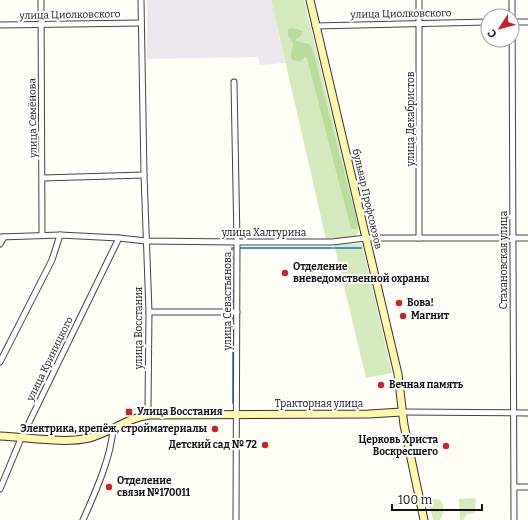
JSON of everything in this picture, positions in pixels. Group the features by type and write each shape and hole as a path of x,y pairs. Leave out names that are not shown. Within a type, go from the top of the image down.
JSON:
{"main road":[{"name":"бульвар Профсоюзов","path":"310,0 398,374 402,412 424,520"},
{"name":"Тракторная улица","path":"0,436 75,440 94,436 133,419 150,415 369,414 402,412"}],"street":[{"name":"улица Семёнова","path":"41,0 40,24 43,178 42,235"},
{"path":"141,0 146,241"},
{"name":"улица Декабристов","path":"419,0 419,238"},
{"name":"улица Циолковского","path":"315,26 420,22 480,22"},
{"name":"улица Циолковского","path":"0,25 141,23"},
{"name":"Стахановская улица","path":"512,48 514,520"},
{"name":"улица Севастьянова","path":"234,82 238,383 235,414 236,520"},
{"path":"43,178 144,175"},
{"path":"0,362 52,260 60,235"},
{"name":"улица Халтурина","path":"2,237 60,235 146,241 237,242 332,242 366,238 528,238"},
{"path":"0,244 2,237"},
{"name":"улица Криницкого","path":"0,488 22,437 119,238"},
{"name":"улица Восстания","path":"146,241 149,312 148,408 150,415"},
{"path":"149,312 237,312"},
{"name":"Тракторная улица","path":"402,412 528,413"},
{"path":"83,520 96,490 112,438 113,429"},
{"path":"514,487 528,487"}],"shaded area":[{"path":"147,0 271,0 285,63 260,65 258,57 147,59"}],"green space":[{"path":"271,0 304,0 359,228 358,233 354,237 326,239"},
{"path":"293,28 303,31 301,36 296,39 296,41 309,44 312,47 358,226 355,229 351,229 307,58 305,57 300,62 292,60 291,56 293,43 288,35 288,29"},
{"path":"334,244 362,244 392,373 366,378"},
{"path":"476,498 475,513 467,514 463,520 460,520 459,499"},
{"path":"428,499 439,499 441,501 443,509 440,520 433,520"}],"waterway":[{"path":"233,307 232,248 234,248"},
{"path":"240,248 332,248"},
{"path":"334,248 361,248"},
{"path":"233,317 233,403"}],"place":[{"name":"Отделение вневедомственной охраны","path":"285,273"},
{"name":"Вова!","path":"399,303"},
{"name":"Магнит","path":"403,316"},
{"name":"Вечная память","path":"381,385"},
{"name":"Улица Восстания","path":"129,412"},
{"name":"Электрика, крепёж, стройматериалы","path":"215,429"},
{"name":"Детский сад № 72","path":"265,445"},
{"name":"Церковь Христа Воскресшего","path":"446,446"},
{"name":"Отделение связи №170011","path":"109,487"}]}
